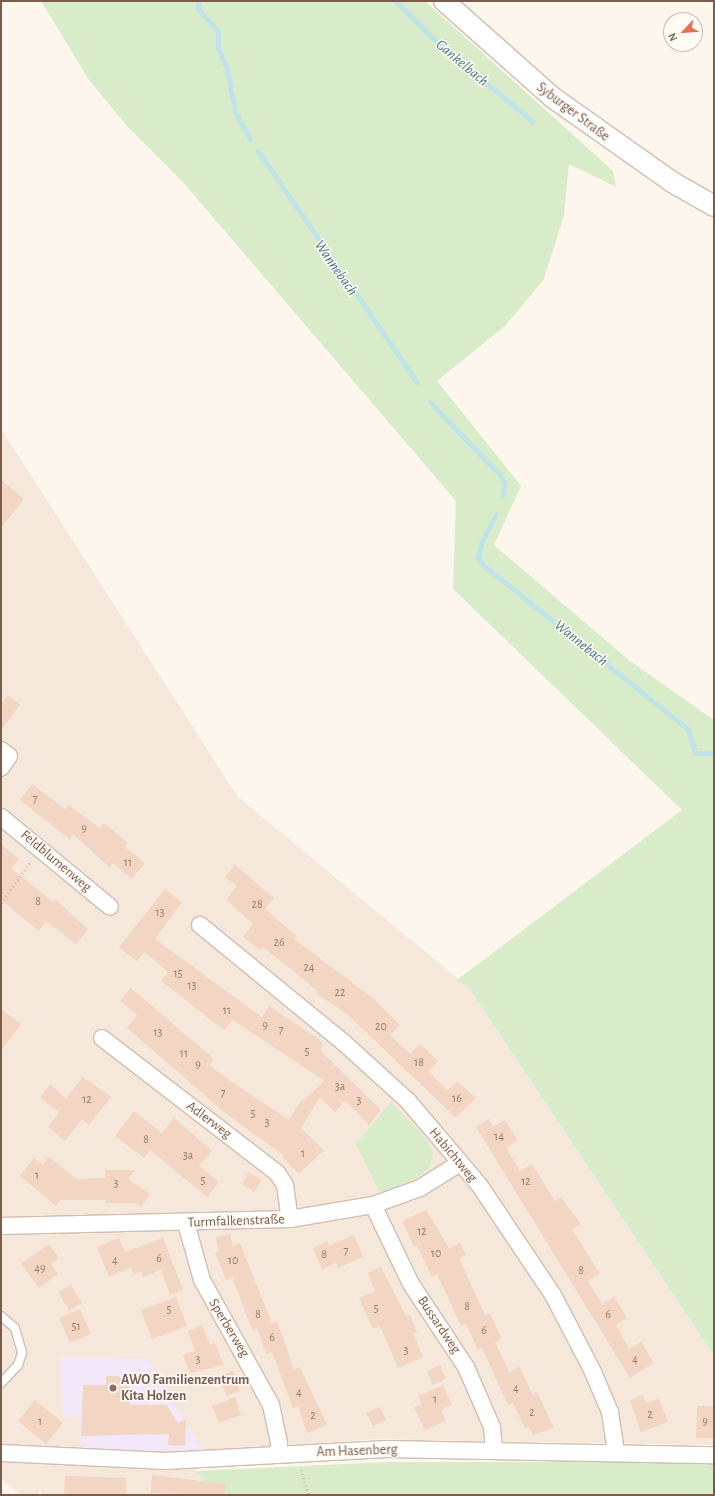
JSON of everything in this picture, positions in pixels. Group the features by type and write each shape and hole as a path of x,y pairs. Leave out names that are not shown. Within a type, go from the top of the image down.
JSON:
{"street":[{"name":"Syburger Straße","path":"444,1 552,98 659,173 714,206"},
{"path":"1,750 9,756 1,768"},
{"name":"Feldblumenweg","path":"1,817 110,907"},
{"name":"Habichtweg","path":"200,925 343,1042 402,1095 460,1163 514,1232 554,1295 610,1412 616,1452"},
{"name":"Adlerweg","path":"102,1038 277,1173 285,1185 290,1219"},
{"name":"Turmfalkenstraße","path":"1,1226 186,1223 290,1219 373,1205 420,1188 460,1163"},
{"name":"Bussardweg","path":"373,1205 411,1284 466,1367 492,1427 494,1449"},
{"name":"Sperberweg","path":"186,1223 202,1280 271,1405 280,1442 278,1455"},
{"name":"Am Hasenberg","path":"1,1453 166,1461 296,1454 494,1449 714,1455"}],"lane":[{"path":"1,1316 15,1328 22,1353 18,1365 1,1383"}],"path":[{"path":"1,903 40,848"},
{"path":"296,1454 309,1495"}],"shaded area":[{"path":"1,429 238,797 468,987 714,1356 714,1445 375,1439 194,1453 196,1471 212,1495 43,1495 40,1491 37,1495 20,1495 1,1479"},
{"name":"AWO Familienzentrum Kita Holzen","path":"59,1357 148,1359 203,1451 81,1450 80,1416 64,1417"}],"green space":[{"path":"41,1 425,1 613,171 616,187 569,164 564,215 544,279 505,326 437,381 521,486 494,545 630,661 714,720 714,1356 468,987 457,980 682,810 453,589 456,501 182,181 127,126 89,80"},
{"path":"391,1102 426,1139 433,1152 430,1166 419,1177 380,1193 356,1144"},
{"path":"389,1462 714,1462 714,1495 212,1495 196,1471"}],"building":[{"path":"1,480 24,499 1,528"},
{"path":"8,695 20,705 1,730 1,704"},
{"path":"32,784 65,809 68,805 100,828 104,823 128,843 125,847 145,863 132,879 112,863 109,867 73,834 69,839 20,800"},
{"path":"1,844 19,859 11,868 53,902 55,899 88,929 76,944 46,921 39,931 1,900"},
{"path":"235,865 274,898 265,909 297,936 294,939 374,999 400,1025 390,1035 410,1054 420,1044 438,1061 428,1072 448,1090 457,1081 476,1098 456,1118 348,1015 316,993 318,991 263,947 260,950 243,937 253,924 226,900 237,886 225,877"},
{"path":"165,889 182,902 155,939 262,1017 269,1006 320,1040 323,1046 320,1050 381,1110 369,1125 345,1101 335,1112 320,1097 301,1128 324,1150 299,1174 282,1157 284,1155 230,1117 127,1028 137,1015 120,1001 131,988 214,1059 209,1066 289,1120 302,1099 304,1100 324,1081 233,1020 224,1030 161,981 168,972 144,952 137,961 119,947"},
{"path":"1,1009 21,1024 1,1051"},
{"path":"83,1077 111,1097 89,1125 82,1119 65,1141 48,1127 59,1113 40,1097 50,1084 66,1098"},
{"path":"134,1111 162,1133 174,1118 212,1151 199,1166 219,1182 207,1197 150,1150 144,1158 115,1136"},
{"path":"489,1119 493,1127 505,1120 518,1141 506,1148 520,1171 532,1164 555,1201 561,1197 581,1224 572,1229 600,1274 588,1281 602,1304 614,1297 627,1318 616,1325 629,1349 641,1342 654,1363 630,1378 476,1127"},
{"path":"49,1157 77,1179 105,1178 105,1170 135,1170 128,1179 150,1194 141,1207 135,1203 105,1203 105,1200 60,1200 56,1206 20,1176 34,1158 43,1164"},
{"path":"249,1172 262,1180 254,1192 242,1184"},
{"path":"426,1210 449,1248 460,1243 466,1255 459,1258 485,1315 490,1313 502,1339 495,1342 509,1372 520,1367 532,1394 537,1391 554,1428 533,1435 529,1427 525,1429 513,1403 508,1405 482,1348 478,1350 466,1324 461,1326 437,1274 432,1277 417,1246 414,1247 402,1221"},
{"path":"230,1234 233,1246 240,1243 272,1323 277,1321 294,1369 300,1367 327,1425 307,1433 298,1407 293,1408 272,1352 266,1354 257,1328 252,1330 232,1277 226,1280 215,1253 219,1251 216,1237"},
{"path":"354,1235 363,1257 338,1268 336,1263 322,1269 313,1248 327,1241 329,1246"},
{"path":"119,1238 125,1252 163,1238 183,1290 170,1295 161,1270 143,1277 141,1272 134,1274 131,1268 109,1277 97,1247"},
{"path":"49,1244 59,1258 51,1264 58,1274 39,1288 21,1264"},
{"path":"381,1267 406,1316 410,1315 417,1332 413,1333 423,1357 398,1368 380,1326 373,1329 359,1298 375,1291 368,1273"},
{"path":"71,1285 82,1303 69,1311 58,1292"},
{"path":"176,1297 187,1326 152,1339 141,1310"},
{"path":"80,1309 91,1334 70,1343 59,1318"},
{"path":"202,1325 210,1345 215,1343 224,1365 190,1373 183,1355 195,1351 188,1331"},
{"path":"440,1365 446,1379 433,1385 427,1371"},
{"path":"233,1371 240,1391 227,1396 219,1376"},
{"path":"106,1376 120,1376 121,1386 130,1386 130,1405 167,1405 178,1423 186,1419 185,1446 168,1445 169,1434 81,1436 83,1385 106,1385"},
{"path":"443,1385 452,1405 441,1410 446,1421 425,1430 414,1407 422,1404 418,1396"},
{"path":"643,1395 646,1403 659,1399 668,1422 641,1432 630,1400"},
{"path":"235,1397 241,1415 219,1423 212,1406"},
{"path":"35,1400 63,1423 46,1444 18,1421"},
{"path":"697,1406 714,1406 714,1438 696,1438"},
{"path":"380,1407 386,1420 373,1426 366,1413"},
{"path":"152,1475 225,1484 225,1495 151,1493"},
{"path":"65,1476 126,1478 126,1495 64,1495"}],"waterway":[{"name":"Wannebach","path":"199,1 198,9 218,31 218,48 227,69 235,112 250,139"},
{"name":"Gankelbach","path":"396,1 437,42 532,121"},
{"name":"Wannebach","path":"258,151 417,382"},
{"name":"Wannebach","path":"430,402 499,474 504,482 503,495"},
{"name":"Wannebach","path":"496,514 481,544 478,558 483,565 688,729 695,753 714,753"}],"place":[{"name":"AWO Familienzentrum Kita Holzen","path":"113,1388"}]}
